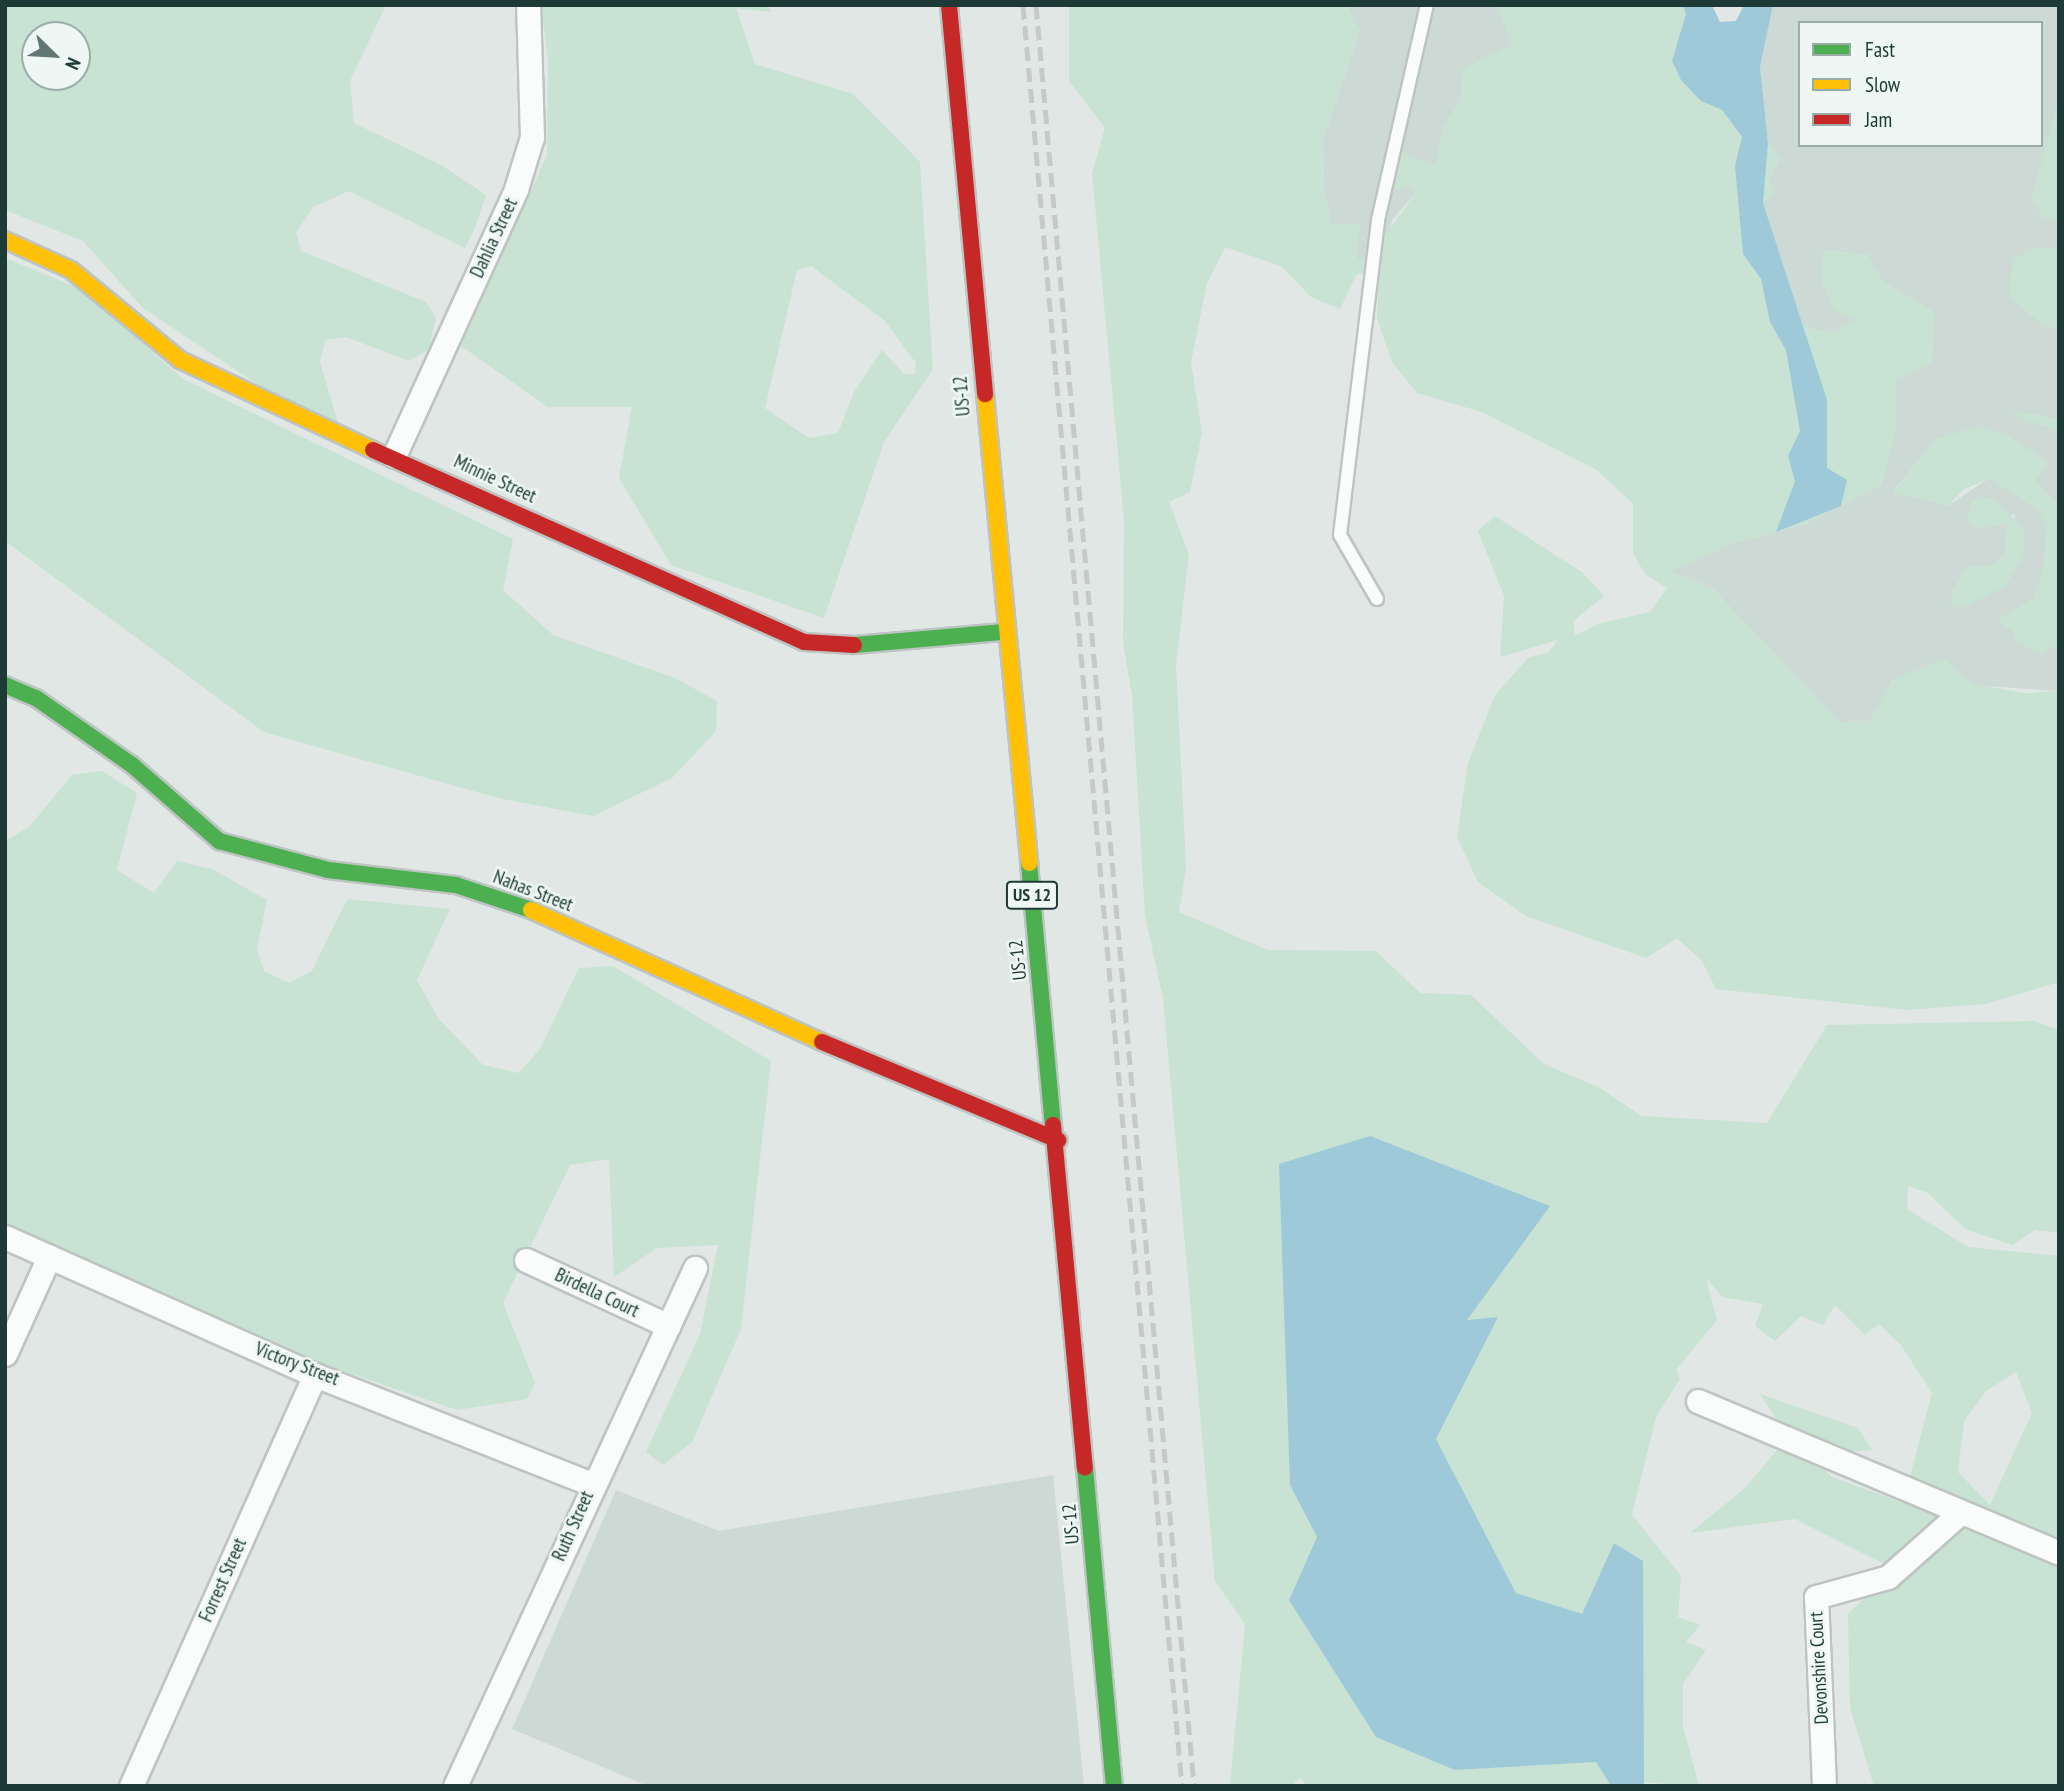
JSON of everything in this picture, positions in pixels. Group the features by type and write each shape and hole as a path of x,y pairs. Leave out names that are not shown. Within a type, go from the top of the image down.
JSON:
{"street":[{"name":"Dahlia Street","path":"394,456 516,189 532,137 528,5"},
{"name":"US-12","path":"949,5 1004,632 1058,1140 1114,1786"},
{"name":"Minnie Street","path":"5,240 71,270 180,360 804,642 826,647 1004,632"},
{"name":"Nahas Street","path":"5,685 36,698 132,765 219,841 328,870 456,885 527,908 760,1016 1058,1140"},
{"name":"Victory Street","path":"5,1237 315,1375 592,1484"},
{"path":"5,1354 49,1257"},
{"name":"Birdella Court","path":"526,1260 669,1326"},
{"name":"Ruth Street","path":"455,1786 592,1484 695,1268"},
{"name":"Forrest Street","path":"131,1786 315,1375"},
{"path":"1698,1401 2059,1553"},
{"name":"Devonshire Court","path":"1824,1786 1816,1597 1888,1577 1960,1513"}],"lane":[{"path":"1377,599 1340,535 1378,220 1427,5"}],"shaded area":[{"path":"1347,5 1497,5 1513,45 1462,70 1461,100 1443,128 1442,152 1434,166 1414,160 1411,185 1416,193 1392,220 1380,266 1357,259 1331,224 1324,191 1323,140 1360,31"},
{"path":"1773,5 2059,5 2059,99 2043,217 2059,221 2059,248 2036,248 2040,323 2059,330 2059,419 2012,411 2059,431 2059,505 2034,481 2048,462 2028,449 1936,439 1894,491 1948,506 1989,478 2038,509 2046,526 2044,569 2033,599 1998,620 2042,654 2059,642 2059,691 1892,680 1870,721 1840,722 1713,589 1670,571 1734,543 1806,524 1895,435 1896,379 1935,313 1882,281 1868,255 1824,250 1860,319 1832,333 1801,325 1763,203 1774,194 1769,180 1781,158 1768,143 1760,67","holes":["2015,514 2006,586 1967,568 1994,565 2005,554 2006,524 1972,527"]},
{"path":"1053,1475 1084,1786 648,1786 512,1729 616,1490 719,1531"}],"green space":[{"path":"5,5 386,5 350,81 354,123 441,165 486,195 465,248 349,191 313,207 296,233 301,251 426,302 436,318 429,349 409,361 346,337 325,340 320,362 338,423 272,394 143,308 83,241 5,210"},
{"path":"541,5 769,5 771,12 736,8 755,64 853,94 920,162 933,369 884,442 824,618 671,565 619,478 632,407 548,407 461,346 547,155 548,59","holes":["811,266 885,321 916,363 915,374 904,374 882,350 854,392 838,433 809,438 765,408 797,270"]},
{"path":"1069,5 1347,5 1360,31 1323,140 1324,191 1332,224 1360,224 1357,259 1379,265 1382,239 1416,193 1411,185 1396,190 1381,181 1400,151 1435,166 1443,128 1461,100 1462,70 1512,45 1497,5 1693,5 1672,60 1701,101 1722,110 1751,150 1768,143 1781,158 1769,180 1775,194 1763,203 1743,254 1761,279 1770,322 1802,353 1796,299 1802,325 1832,333 1859,319 1834,310 1821,280 1823,250 1868,255 1883,281 1935,313 1932,363 1896,380 1895,435 1882,485 1806,524 1735,543 1671,571 1713,589 1840,722 1870,721 1892,680 1944,659 1973,684 2025,693 2059,691 2059,982 1985,1004 1907,1010 1716,989 1702,961 1677,938 1646,958 1526,916 1478,882 1457,837 1468,763 1495,695 1529,657 1548,653 1558,640 1500,657 1504,596 1478,531 1495,516 1583,573 1604,596 1573,621 1575,636 1598,624 1650,612 1667,588 1645,574 1633,553 1633,504 1597,470 1482,412 1417,393 1392,362 1377,318 1379,273 1357,274 1340,309 1311,297 1281,266 1225,247 1207,283 1191,362 1202,433 1190,492 1169,502 1189,555 1176,664 1186,868 1179,912 1268,950 1376,951 1420,993 1471,995 1544,1064 1600,1088 1641,1116 1767,1123 1827,1025 2034,1021 2059,1030 2059,1233 2035,1230 2012,1245 1965,1229 1928,1193 1908,1186 1907,1209 1968,1247 2059,1256 2059,1786 1874,1786 1850,1708 1848,1614 1894,1569 1795,1519 1690,1533 1745,1488 1788,1437 1760,1394 1858,1428 1872,1450 1808,1454 1832,1477 1903,1503 1932,1393 1901,1345 1879,1324 1865,1335 1835,1305 1823,1325 1801,1316 1775,1341 1755,1326 1763,1304 1722,1297 1706,1278 1717,1320 1676,1370 1680,1379 1656,1417 1632,1515 1681,1576 1678,1617 1700,1625 1686,1642 1706,1650 1683,1684 1683,1726 1699,1786 1640,1782 1643,1561 1614,1543 1582,1614 1516,1593 1436,1439 1497,1317 1466,1321 1290,1485 1317,1537 1289,1600 1455,1770 1596,1762 1611,1786 1307,1786 1300,1777 1292,1786 1230,1786 1245,1624 1215,1581 1163,998 1145,915 1132,695 1123,643 1124,519 1092,173 1105,128 1069,81","holes":["2016,1372 2032,1413 1990,1505 1958,1472 1964,1421 1986,1391"]},
{"path":"2059,99 2059,221 2043,217 2031,199"},
{"path":"2036,248 2059,248 2059,330 2040,323 2009,296 2013,259"},
{"path":"5,258 81,289 183,379 513,539 503,590 553,635 675,678 717,701 716,731 672,778 593,816 498,798 264,732 5,541"},
{"path":"2011,410 2059,419 2059,431 2022,418"},
{"path":"1979,426 2005,434 2049,462 2035,481 2059,505 2059,642 2042,654 2014,641 2015,634 1998,620 2033,599 2044,568 2046,527 2038,509 1989,478 1963,490 1948,506 1894,492 1936,439"},
{"path":"1992,497 2024,529 2025,553 2006,586 1960,609 1951,605 1952,591 1967,567 1994,565 2005,554 2006,524 1983,528 1966,521 1973,500"},
{"path":"102,771 137,793 117,870 154,893 177,861 212,869 267,900 257,949 264,971 289,983 312,971 347,899 450,909 417,980 438,1018 483,1065 519,1073 540,1049 579,968 613,966 771,1061 741,1329 692,1442 663,1465 646,1452 700,1334 718,1245 657,1248 614,1277 609,1159 570,1165 503,1303 535,1383 527,1399 457,1410 297,1355 5,1228 5,841 29,827 72,775"}],"water":[{"path":"1683,5 1712,5 1720,22 1736,21 1744,5 1773,5 1760,67 1768,143 1763,203 1827,400 1827,468 1847,480 1841,506 1776,532 1795,481 1788,456 1800,431 1786,350 1770,322 1761,279 1743,254 1735,166 1742,137 1722,110 1701,101 1681,80 1672,61 1686,14"},
{"path":"1370,1136 1550,1206 1467,1320 1498,1317 1436,1439 1516,1593 1582,1614 1614,1543 1643,1561 1644,1786 1611,1786 1596,1762 1455,1770 1376,1737 1289,1600 1317,1537 1290,1485 1279,1164"}],"railway":[{"path":"1023,5 1182,1786"},
{"path":"1036,5 1194,1786"}],"traffic: fast":[{"path":"854,645 1004,632"},
{"path":"5,685 36,698 132,765 219,841 328,870 456,885 531,910"},
{"path":"1029,863 1053,1125"},
{"path":"1085,1468 1114,1786"}],"traffic: slow":[{"path":"5,240 71,270 180,360 373,450"},
{"path":"985,394 1029,863"},
{"path":"531,910 822,1042"}],"traffic: jam":[{"path":"949,5 985,394"},
{"path":"373,450 804,642 854,645"},
{"path":"822,1042 1058,1140"},
{"path":"1053,1125 1085,1468"}]}
